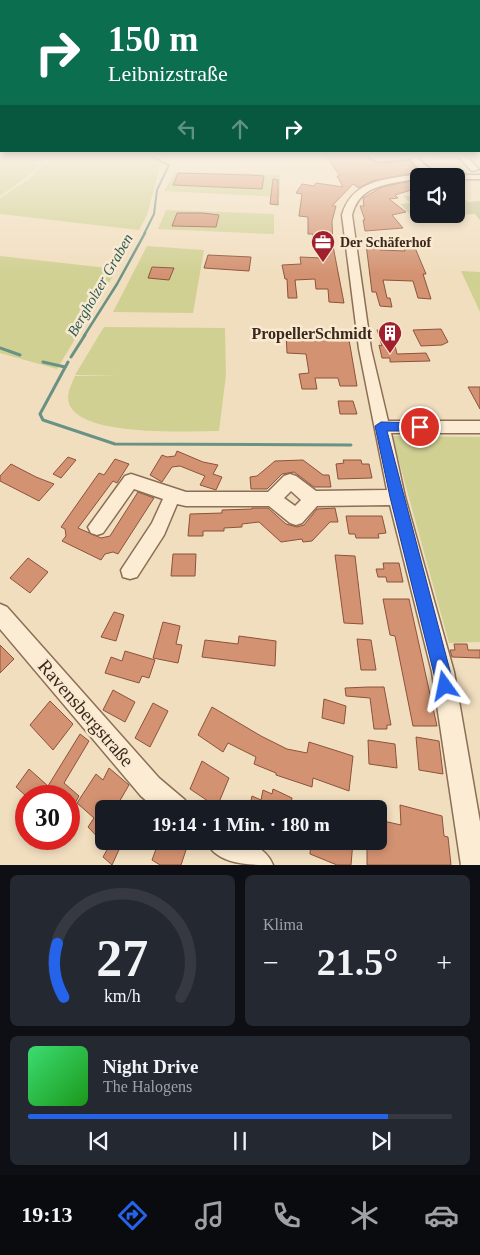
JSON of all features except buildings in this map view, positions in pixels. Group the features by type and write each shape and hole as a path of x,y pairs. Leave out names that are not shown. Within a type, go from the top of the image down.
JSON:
{"street":[{"path":"356,194 348,205 347,215 365,349 397,497 443,672 474,865"},
{"path":"381,426 480,427"},
{"path":"97,527 131,481 186,500 272,499 296,517 313,499"},
{"path":"272,499 290,481 313,499 397,497"},
{"path":"130,570 158,529 172,496"},
{"name":"Ravensbergstraße","path":"0,614 150,787 165,800"},
{"path":"234,850 260,865"}],"green space":[{"path":"6,194 153,194 147,215 139,230 0,214 0,198"},
{"path":"229,194 280,194 280,197"},
{"path":"404,196 410,196 410,203"},
{"path":"465,199 468,202 480,201 480,220 475,214 465,215"},
{"path":"410,203 410,214 400,204"},
{"path":"166,210 274,214 274,234 158,229"},
{"path":"147,246 204,250 193,313 113,312"},
{"path":"0,256 117,269 57,369 0,353"},
{"path":"461,271 480,272 480,312"},
{"path":"104,327 225,328 226,375 219,431 162,431 116,428 96,423 80,416 70,406 68,398 75,376 120,376 75,375"},
{"path":"392,436 480,437 480,642 449,643"}],"waterway":[{"name":"Bergholzer Graben","path":"144,234 154,214 156,194"},
{"name":"Bergholzer Graben","path":"84,336 117,284 145,233"},
{"name":"Bergholzer Graben","path":"71,357 85,335"},
{"path":"0,348 20,355"},
{"path":"43,362 65,367"},
{"path":"68,362 40,414 43,420 115,444 351,445"}],"place":[{"name":"Der Schäferhof","path":"323,263"},
{"name":"PropellerSchmidt","path":"390,354"}],"route":[{"path":"420,427 381,426 445,686"}]}
